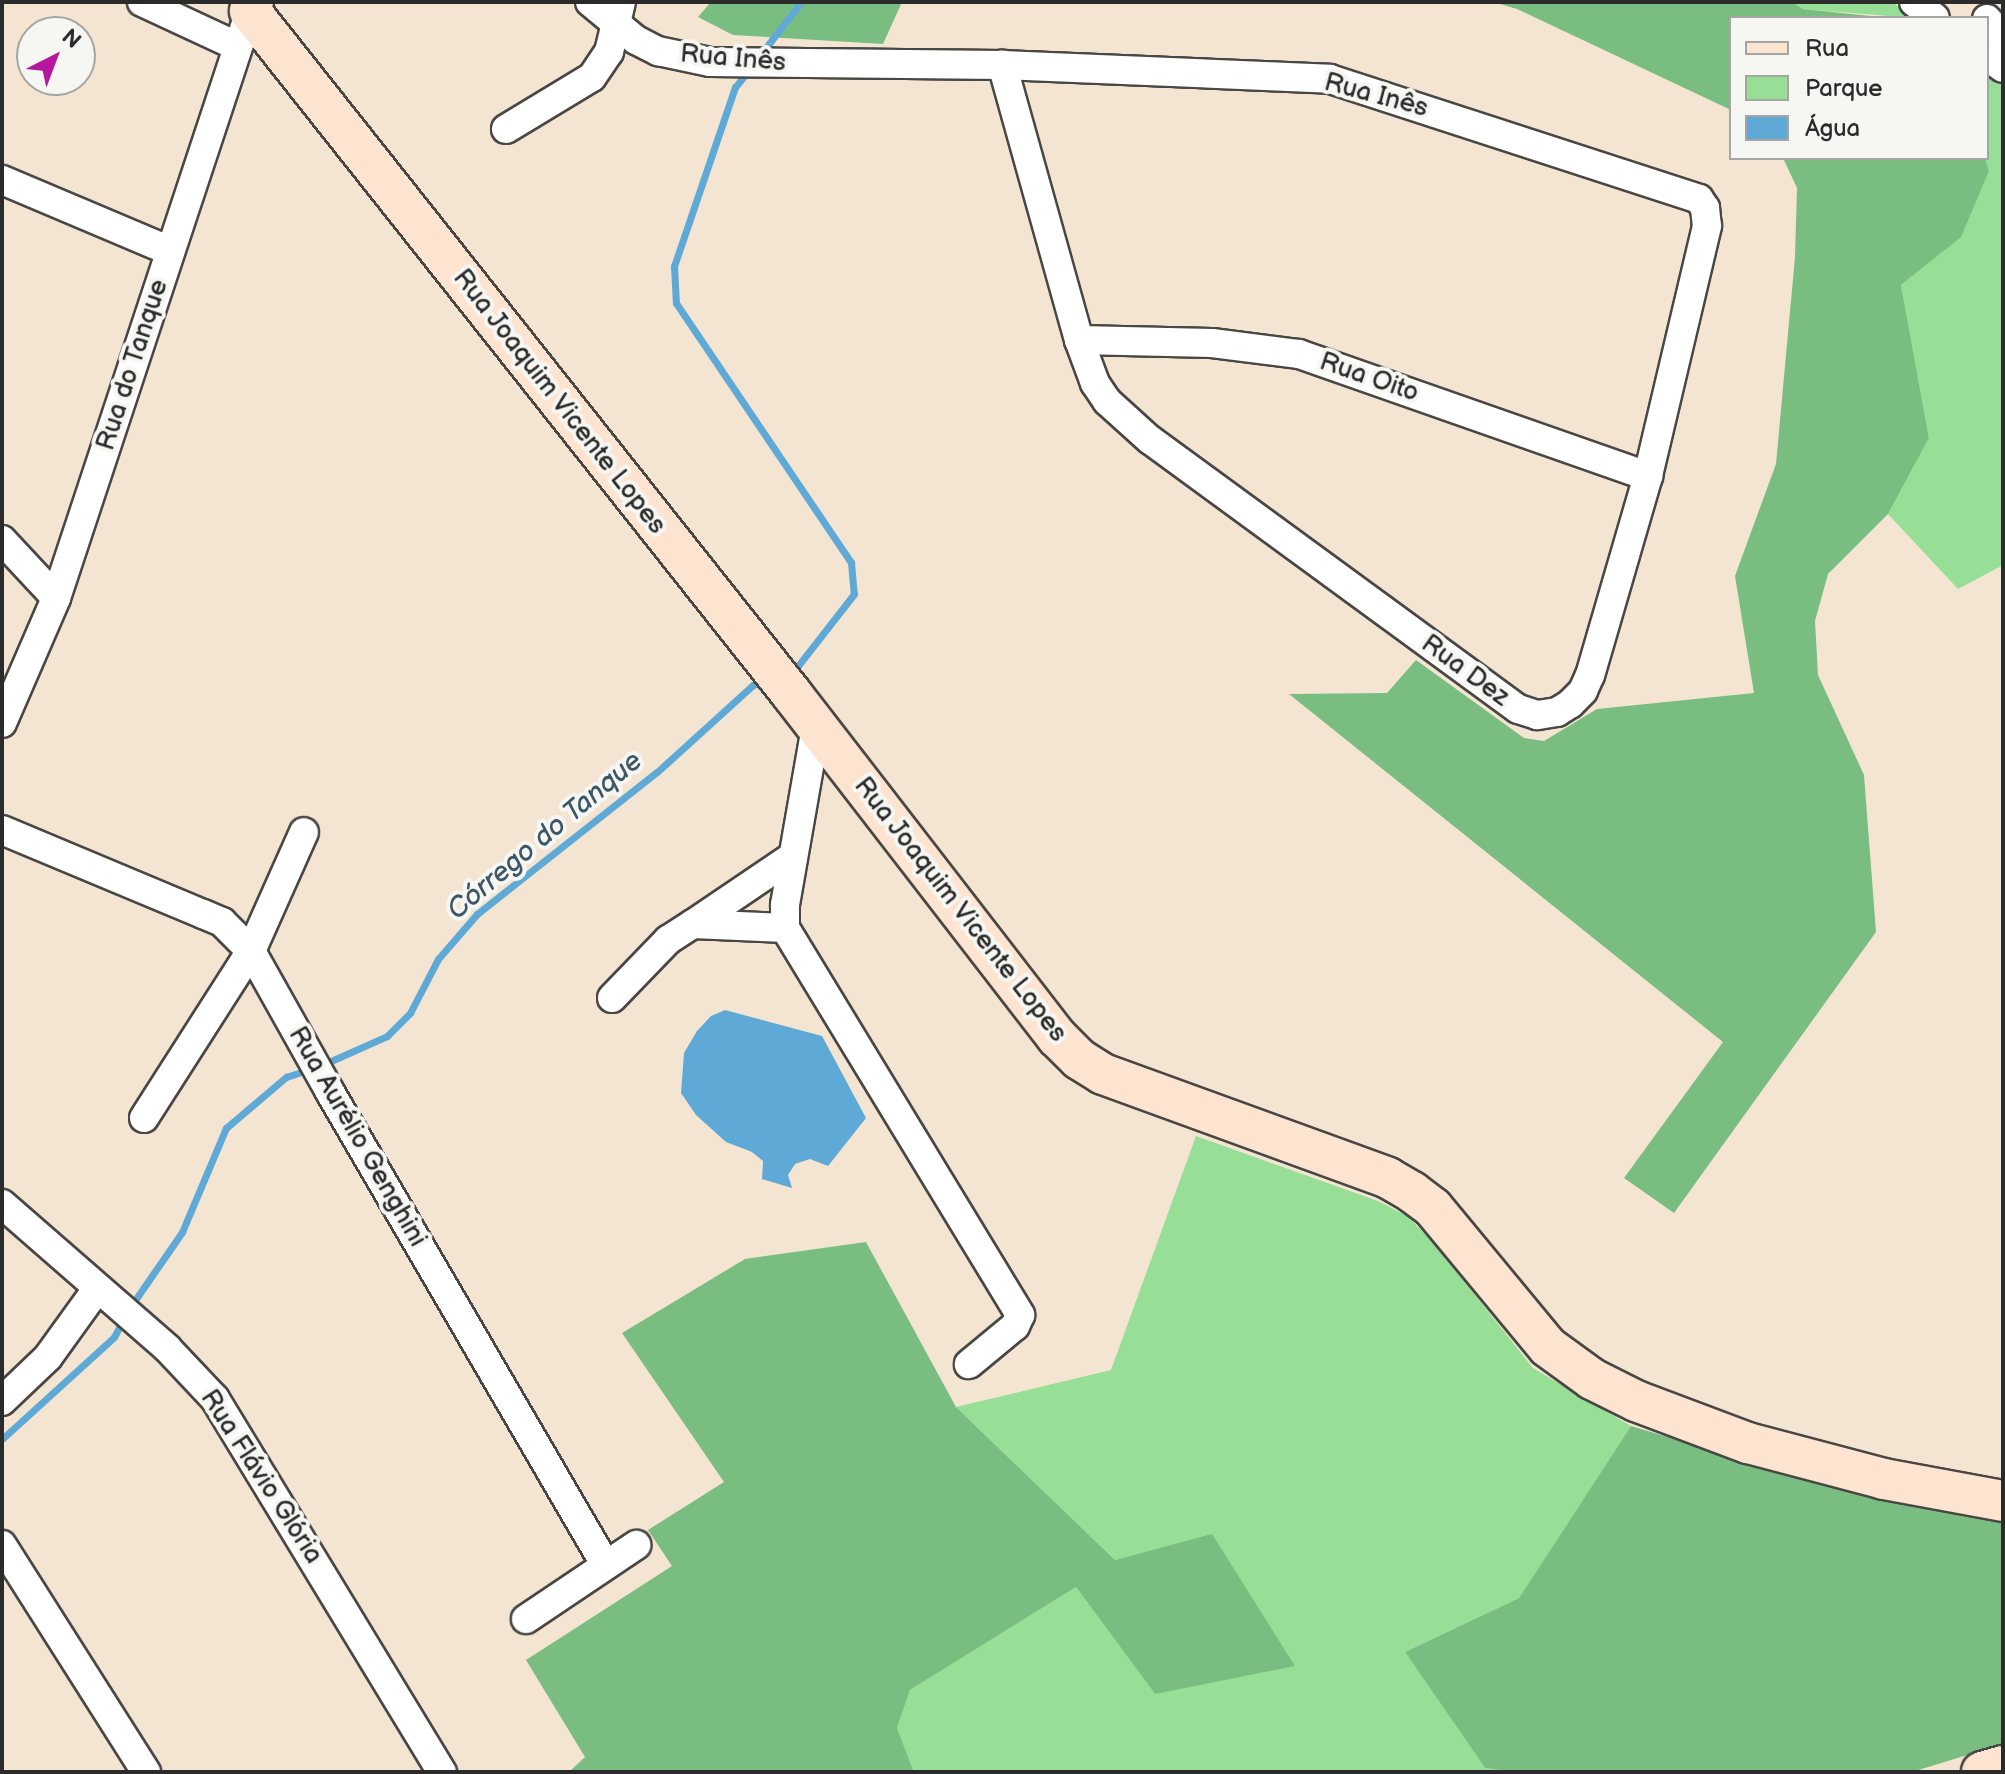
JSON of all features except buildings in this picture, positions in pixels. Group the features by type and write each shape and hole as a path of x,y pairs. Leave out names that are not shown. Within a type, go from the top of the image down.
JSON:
{"street":[{"name":"Rua Joaquim Vicente Lopes","path":"142,2 247,20 791,693 1057,1037 1103,1074 1388,1178 1412,1192 1433,1208 1548,1347 1592,1379 1636,1401 1748,1443 1884,1479 2003,1501"},
{"name":"Rua Inês","path":"590,2 618,14 658,51 710,62 1002,65 1330,79 1690,193"},
{"path":"1914,2 1932,16"},
{"path":"506,129 592,77 609,52 618,14"},
{"name":"Rua do Tanque","path":"2,723 56,598 247,20"},
{"path":"1989,22 2003,37"},
{"path":"1002,65 1079,340"},
{"path":"2,180 170,251"},
{"name":"Rua Dez","path":"1079,340 1095,383 1125,420 1518,709 1537,715 1557,712 1583,691 1648,476 1707,226 1705,208 1690,193"},
{"name":"Rua Oito","path":"1079,340 1212,343 1299,354 1648,476"},
{"path":"2,540 56,598"},
{"path":"816,727 792,857 785,928 1020,1315 1015,1326 969,1364"},
{"name":"Rua Aurélio Genghini","path":"2,830 213,918 237,935 251,951 605,1564"},
{"path":"144,1118 251,951 304,832"},
{"path":"612,998 668,940 792,857"},
{"path":"693,924 785,928"},
{"name":"Rua Flávio Glória","path":"2,1204 167,1348 215,1399 439,1765"},
{"path":"2,1401 48,1357 99,1291"},
{"path":"2,1545 146,1772"},
{"path":"526,1619 636,1545"},
{"path":"1982,1772 2003,1766"}],"green space":[{"path":"711,2 902,2 883,44 733,35 698,17"},
{"path":"1493,2 1792,2 1803,9 1871,16 1729,16 1729,109 1517,9"},
{"path":"1792,2 1892,2 1911,16 1889,16 1803,9"},
{"path":"1989,71 2003,81 2003,565 1958,589 1888,514 1929,438 1901,285 1960,237 1989,171 1986,160 1989,160"},
{"path":"1784,160 1986,160 1989,171 1961,237 1901,285 1929,438 1888,514 1828,574 1815,621 1818,675 1864,775 1876,932 1674,1213 1624,1178 1723,1042 1289,694 1387,693 1416,660 1524,738 1544,741 1597,709 1754,693 1735,576 1776,464 1795,257 1797,188"},
{"path":"1196,1136 1378,1201 1407,1216 1433,1242 1533,1368 1631,1426 1519,1598 1405,1652 1485,1768 1514,1772 914,1772 897,1728 910,1690 1076,1587 1155,1694 1212,1535 1115,1560 956,1407 1111,1370"},
{"path":"866,1242 956,1407 1115,1560 1212,1534 1295,1666 1155,1694 1076,1587 910,1690 897,1728 914,1772 569,1772 585,1757 526,1660 672,1566 648,1530 724,1482 622,1333 745,1259"},
{"path":"1631,1426 1782,1471 2003,1521 2003,1744 1912,1772 1514,1772 1485,1768 1405,1652 1519,1598"}],"water":[{"path":"725,1010 822,1036 866,1118 828,1166 810,1159 795,1164 788,1175 792,1188 762,1179 763,1161 752,1152 726,1142 696,1115 681,1093 684,1053 697,1031 711,1016"}],"waterway":[{"path":"761,54 801,2"},
{"path":"749,70 735,87 674,266 676,303 851,562 854,594 797,667 787,671"},
{"name":"Córrego do Tanque","path":"322,1065 387,1036 410,1013 438,959 477,914 657,772 753,685 765,680"},
{"name":"Córrego do Tanque","path":"131,1306 182,1232 226,1128 286,1077 311,1069"},
{"name":"Córrego do Tanque","path":"2,1439 114,1337 123,1320"}]}
